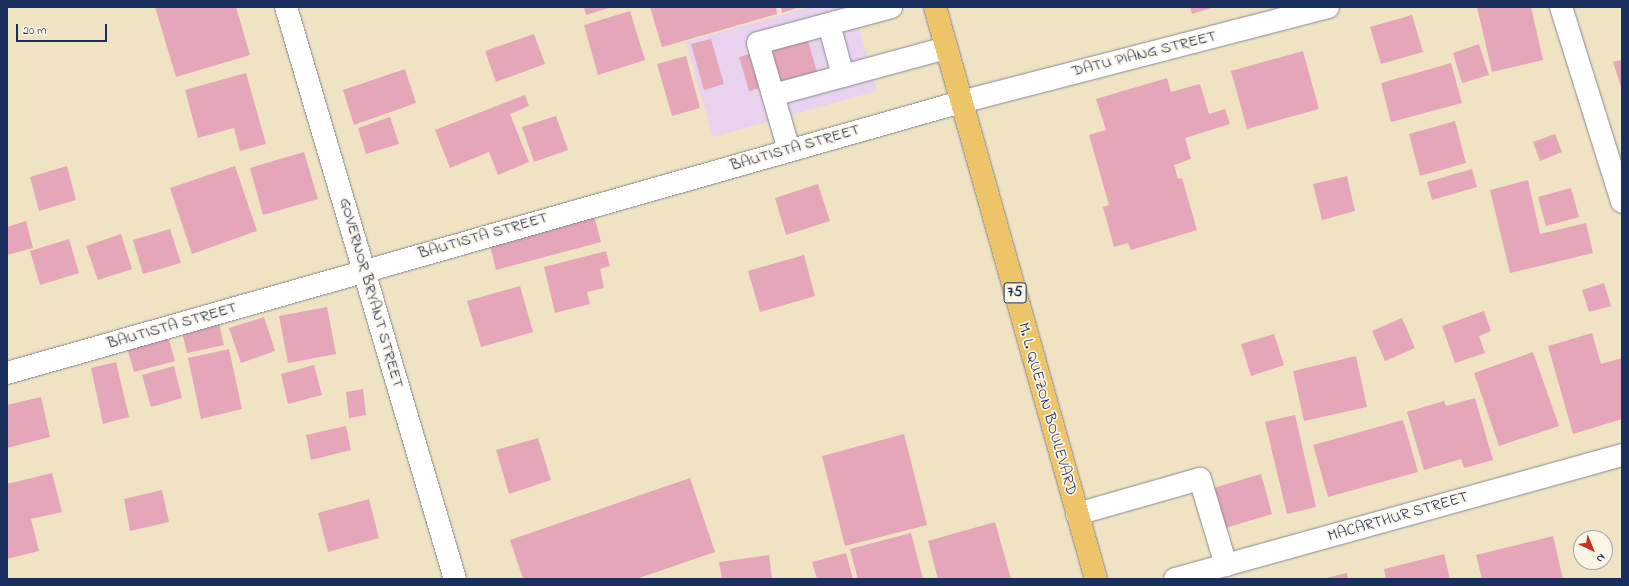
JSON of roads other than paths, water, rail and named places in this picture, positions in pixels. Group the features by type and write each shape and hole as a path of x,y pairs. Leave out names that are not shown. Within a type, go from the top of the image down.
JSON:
{"highway":[{"name":"M. L. QUEZON BOULEVARD","path":"935,7 960,102 1096,579"}],"street":[{"name":"GOVERNOR BRYANT STREET","path":"286,7 455,579"},
{"path":"789,150 758,44 891,7"},
{"name":"DATU PIANG STREET","path":"960,102 1328,7"},
{"path":"1561,7 1622,202"},
{"path":"829,24 843,76"},
{"path":"773,95 946,48"},
{"name":"BAUTISTA STREET","path":"7,373 364,270 960,102"},
{"name":"MACARTHUR STREET","path":"1175,579 1622,454"},
{"path":"1077,514 1200,479 1226,565"}]}
